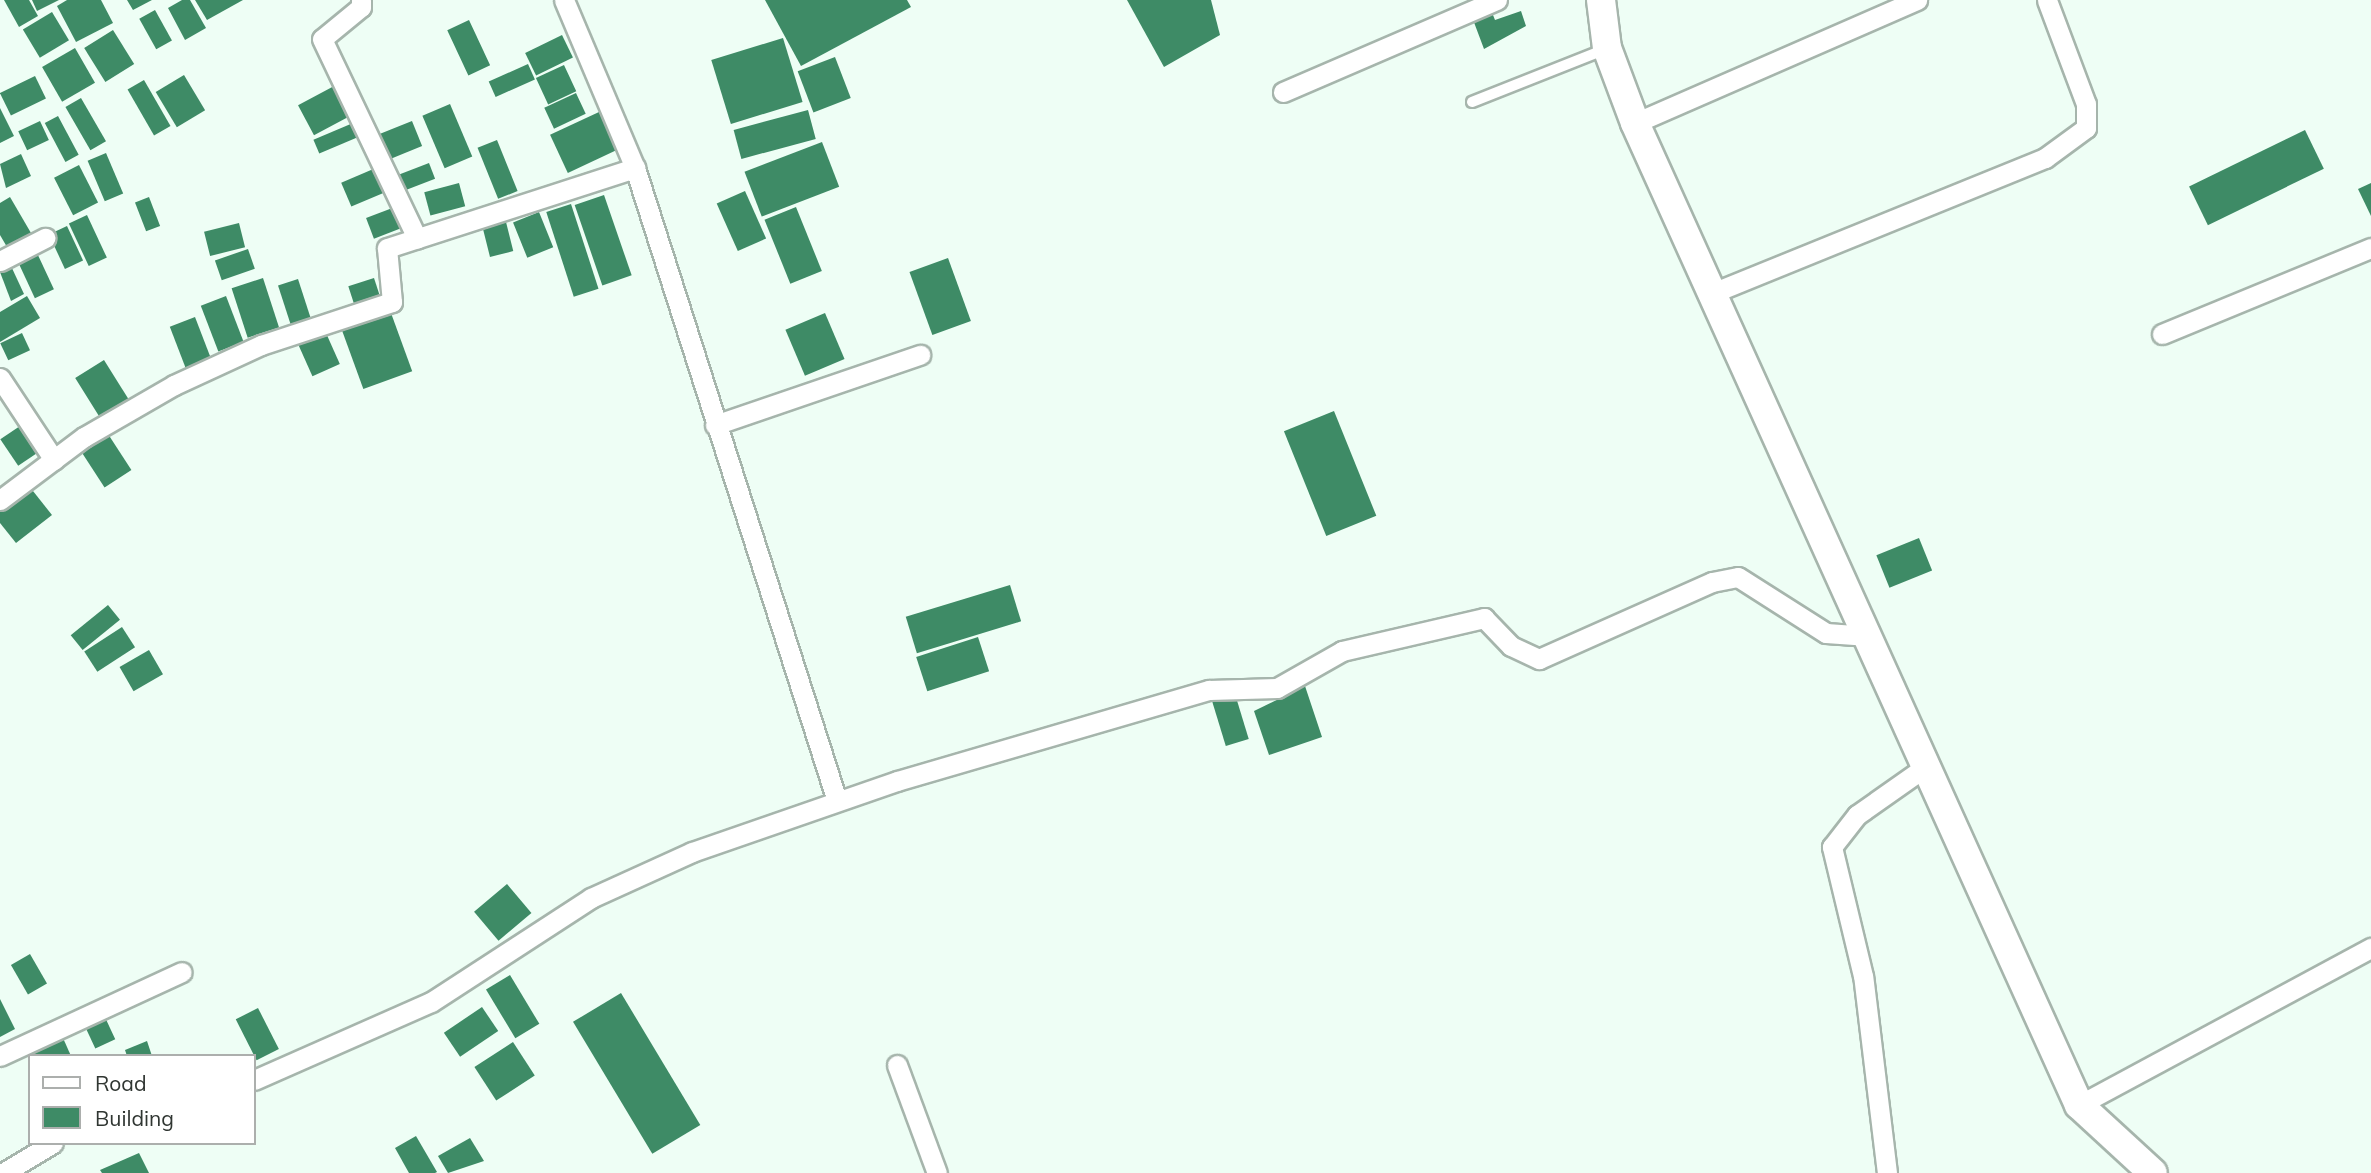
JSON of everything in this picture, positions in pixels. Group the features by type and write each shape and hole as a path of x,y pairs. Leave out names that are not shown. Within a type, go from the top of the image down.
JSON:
{"street":[{"path":"361,0 360,8 322,38 417,238"},
{"path":"564,0 635,169 837,801"},
{"path":"1283,92 1497,0"},
{"path":"1601,0 1607,48 1635,123 1710,294 2079,1105 2152,1173"},
{"path":"1635,123 1917,0"},
{"path":"1710,294 2045,158 2086,128 2086,104 2047,0"},
{"path":"0,500 54,460 174,385 261,345 391,302 387,248 635,169"},
{"path":"0,261 45,238"},
{"path":"2162,334 2371,248"},
{"path":"715,425 920,355"},
{"path":"0,378 54,460"},
{"path":"256,1079 430,1002 591,898 692,852 837,801 1209,690 1278,688 1342,651 1484,618 1511,646 1539,659 1712,582 1738,578 1826,633 1865,636"},
{"path":"1887,1173 1863,976 1832,847 1857,815 1925,767"},
{"path":"2079,1105 2371,948"},
{"path":"0,1056 182,972"},
{"path":"897,1065 937,1173"},
{"path":"10,1171 50,1145"}],"lane":[{"path":"1472,102 1607,48"}],"building":[{"path":"4,0 29,0 38,16 19,27"},
{"path":"32,0 59,0 37,11"},
{"path":"67,0 101,0 113,23 76,42 57,6"},
{"path":"127,0 152,0 133,10"},
{"path":"182,0 190,0 206,28 185,40 168,8"},
{"path":"195,0 243,0 207,20"},
{"path":"765,0 907,0 911,7 801,66"},
{"path":"1127,0 1211,0 1220,35 1164,67"},
{"path":"155,10 172,41 156,49 139,19"},
{"path":"1491,10 1495,20 1521,11 1526,26 1484,49 1472,17"},
{"path":"52,12 69,40 40,58 23,30"},
{"path":"469,20 490,65 468,75 447,30"},
{"path":"113,30 134,64 105,82 84,48"},
{"path":"562,35 573,57 536,75 525,53"},
{"path":"783,38 803,102 731,124 711,60"},
{"path":"75,48 95,83 62,102 42,67"},
{"path":"835,57 851,98 813,112 798,71"},
{"path":"528,64 535,80 496,97 489,81"},
{"path":"564,65 576,91 548,104 536,78"},
{"path":"184,75 205,110 177,127 156,92"},
{"path":"35,76 46,98 11,116 0,93"},
{"path":"144,80 170,126 154,135 128,90"},
{"path":"336,85 352,115 314,135 298,105"},
{"path":"576,93 586,114 554,129 544,108"},
{"path":"81,98 106,141 90,150 65,107"},
{"path":"450,104 472,156 445,168 422,116"},
{"path":"0,108 14,136 0,143"},
{"path":"808,110 816,139 741,159 734,130"},
{"path":"599,112 617,150 568,173 550,135"},
{"path":"58,116 79,155 65,162 45,123"},
{"path":"40,121 49,140 27,150 18,131"},
{"path":"412,121 422,146 390,159 380,134"},
{"path":"353,123 359,137 319,154 313,140"},
{"path":"2305,130 2324,169 2208,225 2189,187"},
{"path":"497,140 518,191 498,199 478,148"},
{"path":"822,142 839,187 762,217 745,172"},
{"path":"106,153 123,194 105,201 88,161"},
{"path":"21,154 31,176 6,188 0,164"},
{"path":"429,163 435,179 403,191 397,175"},
{"path":"79,165 98,202 73,215 54,178"},
{"path":"378,167 388,191 351,207 341,183"},
{"path":"459,183 465,206 430,215 424,192"},
{"path":"2371,183 2371,216 2358,189"},
{"path":"745,191 766,239 738,251 717,204"},
{"path":"604,195 632,275 602,285 575,205"},
{"path":"10,197 31,233 7,247 0,235 0,203"},
{"path":"149,197 160,226 146,231 135,202"},
{"path":"571,204 599,289 574,297 546,212"},
{"path":"395,207 403,228 374,239 366,218"},
{"path":"796,207 822,271 790,284 764,220"},
{"path":"539,212 553,247 527,258 513,222"},
{"path":"87,215 107,258 89,266 69,223"},
{"path":"506,222 513,251 490,257 483,228"},
{"path":"239,223 245,247 210,256 204,232"},
{"path":"67,226 83,260 65,269 49,234"},
{"path":"248,249 255,269 222,280 215,260"},
{"path":"37,253 54,289 35,298 18,262"},
{"path":"948,258 971,321 932,335 909,272"},
{"path":"11,266 24,294 11,301 0,272"},
{"path":"263,278 279,327 248,338 232,288"},
{"path":"374,278 381,300 355,308 348,286"},
{"path":"298,279 311,320 291,326 278,285"},
{"path":"27,296 40,318 0,342 0,312"},
{"path":"226,296 244,342 218,351 201,306"},
{"path":"391,313 412,371 363,389 342,331"},
{"path":"825,313 845,359 805,376 785,330"},
{"path":"195,317 212,362 187,371 170,327"},
{"path":"22,333 30,350 8,360 0,343"},
{"path":"326,333 340,364 312,376 299,345"},
{"path":"104,360 132,404 103,422 75,378"},
{"path":"1334,411 1376,516 1326,536 1284,431"},
{"path":"26,422 44,449 18,466 0,439"},
{"path":"108,434 131,470 105,487 81,451"},
{"path":"29,486 52,515 16,543 0,523 0,509"},
{"path":"1919,538 1932,570 1889,588 1876,555"},
{"path":"1010,585 1021,621 917,653 906,617"},
{"path":"108,605 120,620 83,650 71,635"},
{"path":"122,627 135,647 97,672 84,652"},
{"path":"978,637 989,671 927,691 916,657"},
{"path":"149,650 163,674 134,691 120,667"},
{"path":"1305,686 1322,737 1269,755 1254,711"},
{"path":"1235,694 1249,739 1226,746 1212,701"},
{"path":"507,884 531,913 498,941 474,912"},
{"path":"30,954 47,983 28,994 11,965"},
{"path":"510,975 539,1024 515,1038 486,989"},
{"path":"621,993 700,1125 652,1154 573,1022"},
{"path":"0,999 15,1029 0,1037"},
{"path":"482,1007 498,1031 460,1057 444,1033"},
{"path":"258,1008 279,1049 257,1060 256,1054 253,1054 236,1019"},
{"path":"103,1013 115,1039 95,1049 83,1022"},
{"path":"63,1038 70,1054 30,1054"},
{"path":"147,1041 151,1054 126,1054 125,1050"},
{"path":"513,1042 535,1076 496,1101 474,1067"},
{"path":"416,1136 437,1172 409,1173 395,1148"},
{"path":"470,1138 484,1161 448,1173 438,1156"},
{"path":"139,1153 149,1173 102,1173 100,1170"}]}
